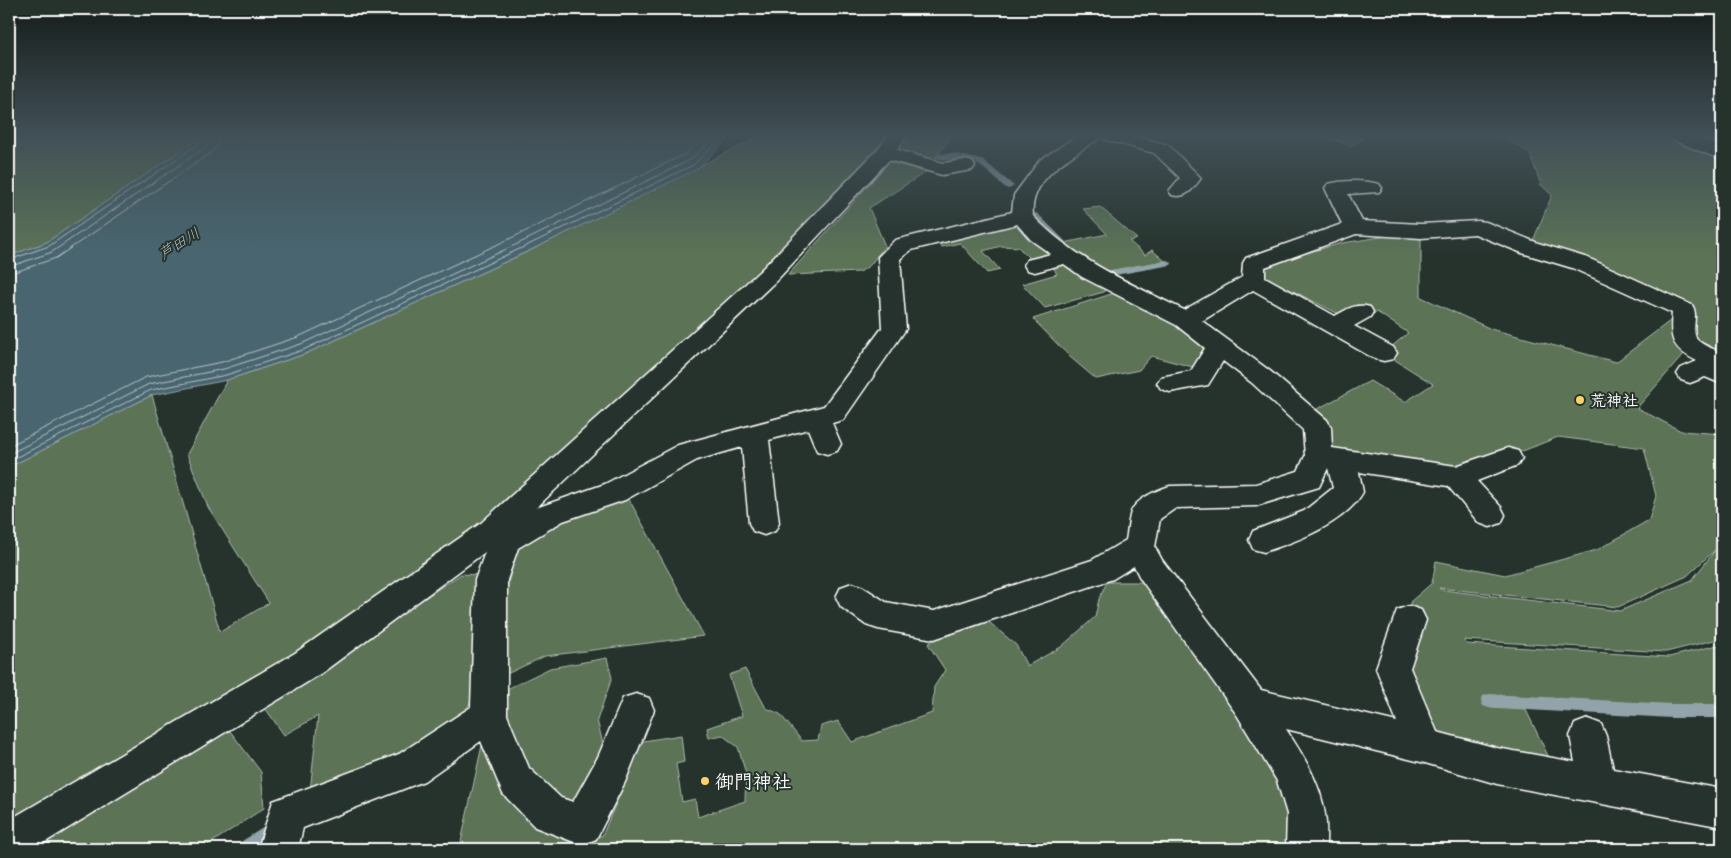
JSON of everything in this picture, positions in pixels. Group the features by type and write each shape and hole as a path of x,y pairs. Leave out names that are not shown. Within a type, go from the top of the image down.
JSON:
{"street":[{"path":"9,842 307,664 498,536 769,275 863,175"},
{"path":"1039,175 1024,195 1023,216 1039,235 1090,272 1186,320 1261,377 1317,427 1348,492 1315,519 1264,540"},
{"path":"1179,190 1191,178 1188,175"},
{"path":"1354,227 1335,188 1372,188"},
{"path":"498,536 552,513 615,492 688,452 833,413 894,329 889,257 903,245 1023,216"},
{"path":"1253,280 1254,263 1354,227 1421,231 1478,227 1530,248 1580,263 1684,310 1682,332 1690,347 1722,363"},
{"path":"1035,265 1068,256"},
{"path":"1186,320 1253,280"},
{"path":"1253,280 1384,353"},
{"path":"1335,326 1361,312"},
{"path":"1170,383 1199,379 1219,346"},
{"path":"1690,374 1706,367 1722,375"},
{"path":"817,418 827,444"},
{"path":"754,434 764,523"},
{"path":"1331,458 1458,477 1508,458"},
{"path":"1306,849 1306,814 1294,774 1250,704 1151,569 1140,547 1146,514 1170,497 1256,495 1309,479 1331,458"},
{"path":"1458,477 1490,515"},
{"path":"498,536 490,580 489,715 516,781 549,813 582,825 612,769 636,710"},
{"path":"885,635 908,638 934,625 1102,570 1140,547"},
{"path":"852,597 878,615 934,625"},
{"path":"1409,620 1402,648 1393,668 1425,746"},
{"path":"1250,704 1425,746 1497,766 1722,808"},
{"path":"278,849 287,815 411,768 489,715"},
{"path":"1588,736 1598,785"}],"green space":[{"path":"9,175 145,175 47,242 9,256"},
{"path":"682,175 862,175 492,531 244,686 9,826 9,467 152,395 220,632 269,603 208,507 187,454 227,380 305,354 531,250"},
{"path":"877,175 921,175 869,208 885,246 870,265 860,272 788,275"},
{"path":"1537,175 1722,175 1722,363 1690,347 1637,408 1681,431 1722,434 1720,539 1722,532 1722,638 1666,652 1464,640 1466,644 1669,657 1722,644 1722,707 1658,706 1487,696 1491,708 1526,710 1553,766 1433,735 1408,666 1420,637 1410,602 1432,583 1436,561 1505,575 1597,550 1649,520 1656,496 1644,448 1558,437 1457,477 1319,456 1304,416 1370,381 1405,402 1433,384 1384,353 1408,333 1377,312 1368,317 1343,316 1259,274 1264,265 1342,243 1421,231 1421,297 1491,329 1616,362 1683,311 1530,248 1552,195 1541,185","holes":["1717,548 1692,580 1620,611 1442,590 1439,588 1618,607 1687,576"]},
{"path":"1100,207 1137,239 1129,241 1145,255 1152,250 1165,261 1102,272 1079,259 1064,243 1107,234 1083,209"},
{"path":"1021,222 1057,256 1033,262 1018,247 1001,246 983,251 1000,270 987,273 960,243 942,247 938,242"},
{"path":"1063,262 1105,285 1104,292 1045,308 1022,284 1057,274 1052,265"},
{"path":"1124,290 1219,346 1204,370 1151,356 1139,370 1096,379 1070,357 1033,319"},
{"path":"625,492 704,636 545,656 496,679 498,619 518,547 551,520"},
{"path":"461,574 478,575 478,684 464,716 423,746 310,792 318,716 284,735 263,705"},
{"path":"1107,582 1142,582 1184,628 1250,725 1287,803 1289,849 464,849 461,842 484,736 551,831 602,836 627,778 637,742 681,735 684,762 676,764 682,802 695,799 698,817 745,801 746,774 738,747 722,735 709,738 707,728 742,716 729,675 745,669 766,708 780,714 802,741 818,740 821,726 838,721 852,742 932,713 934,687 945,670 928,644 941,634 989,622 1016,645 1027,666 1061,647 1095,617 1099,599"},
{"path":"607,658 612,678 597,720 604,748 581,810 559,804 528,774 496,705 507,689 550,668"},
{"path":"227,727 261,772 264,808 202,849 32,849 143,783"}],"water":[{"name":"芦田川","path":"145,175 685,175 531,250 305,354 227,380 152,395 9,467 9,256 47,242"}],"waterway":[{"path":"996,175 1009,186"},
{"path":"1035,216 1065,247"},
{"path":"1095,268 1104,274 1167,263"},
{"path":"1489,701 1672,711 1722,711"},
{"path":"245,849 266,835"}],"place":[{"name":"荒神社","path":"1580,400"},
{"name":"御門神社","path":"705,781"}]}
